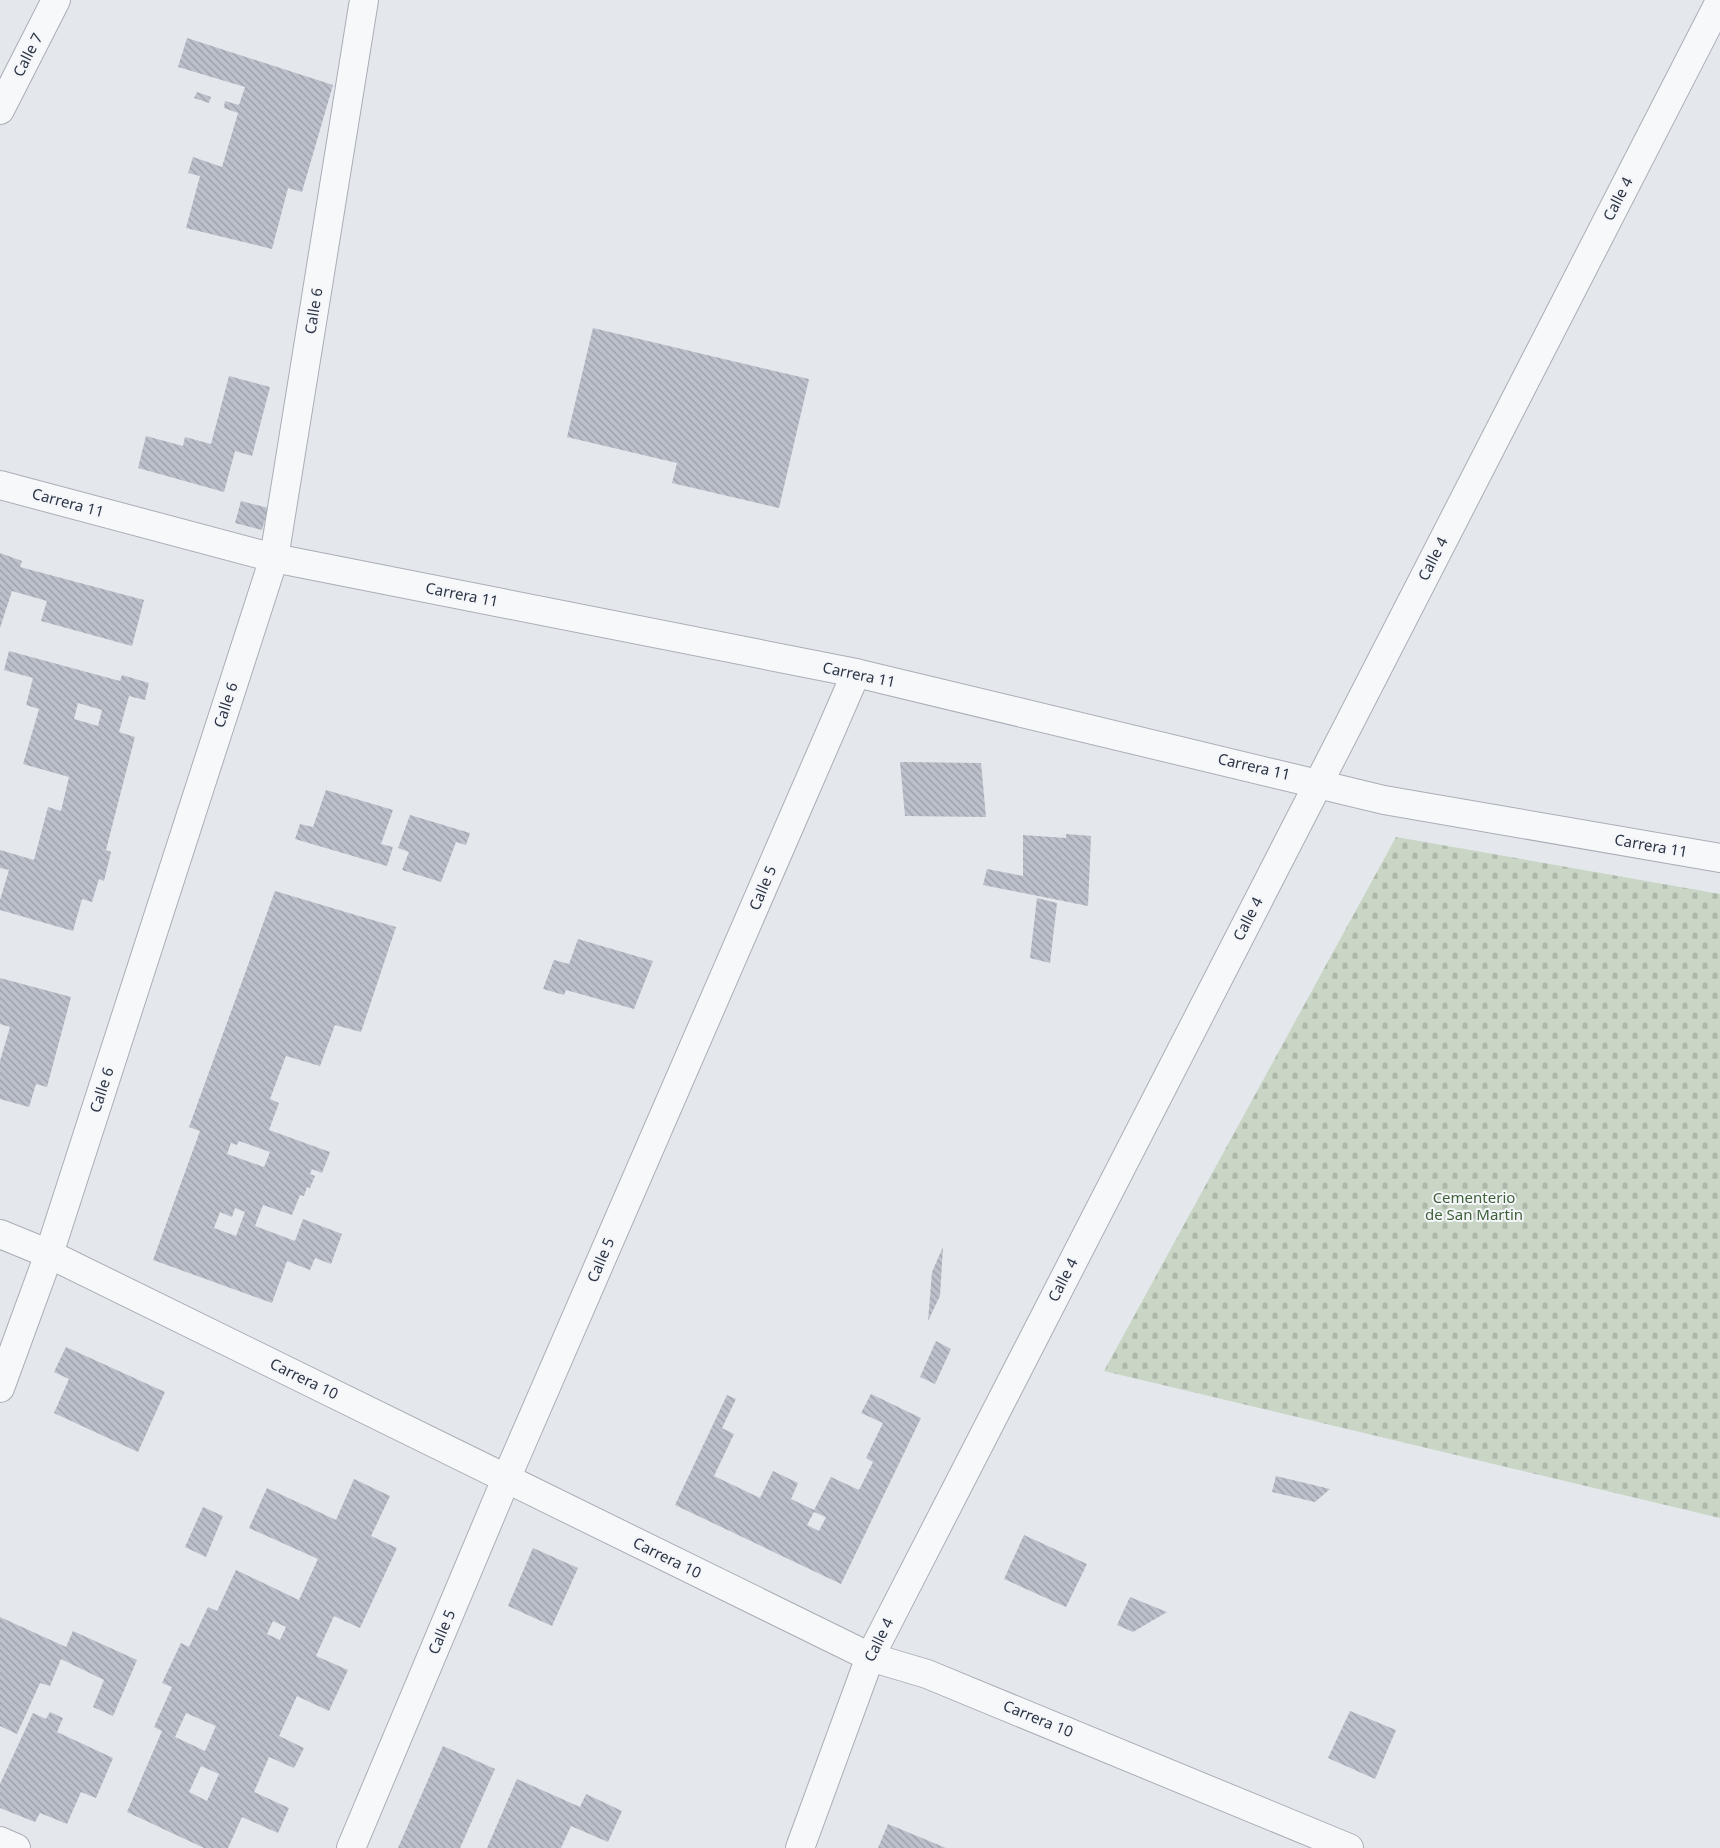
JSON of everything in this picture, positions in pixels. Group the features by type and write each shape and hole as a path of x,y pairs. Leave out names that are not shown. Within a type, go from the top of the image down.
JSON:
{"street":[{"name":"Calle 7","path":"0,110 56,0"},
{"name":"Calle 6","path":"0,1388 49,1254 274,558 364,0"},
{"name":"Calle 4","path":"800,1848 870,1657 1720,1"},
{"name":"Carrera 11","path":"0,485 274,558 856,673 1384,800 1720,858"},
{"name":"Calle 5","path":"351,1848 506,1479 856,673"},
{"name":"Carrera 10","path":"0,1234 49,1254 870,1657 927,1674 1350,1848"},
{"path":"0,1841 16,1848"}],"green space":[{"name":"Cementerio de San Martin","path":"1396,837 1720,894 1720,1518 1104,1371"}],"building":[{"path":"187,38 333,85 302,192 288,188 272,249 186,228 200,176 188,173 193,157 222,167 238,113 224,108 225,101 239,105 245,87 178,67"},
{"path":"197,92 211,97 209,103 194,98"},
{"path":"593,328 809,379 779,508 672,483 677,463 567,437"},
{"path":"229,376 270,387 252,456 235,451 224,492 138,468 146,436 183,446 185,437 211,444"},
{"path":"241,501 268,508 262,530 235,523"},
{"path":"0,553 22,561 20,567 144,600 132,646 41,621 47,601 12,591 0,628"},
{"path":"9,651 120,681 122,675 149,683 145,700 129,696 119,732 135,737 106,850 111,852 104,881 99,879 92,902 82,899 73,931 0,910 0,900 9,870 0,868 0,850 34,860 48,807 61,811 69,777 23,764 39,709 26,705 33,678 4,670","holes":["78,703 102,710 98,726 74,719"]},
{"path":"900,762 981,763 986,817 905,816"},
{"path":"326,790 393,810 381,844 393,847 387,866 295,839 300,824 313,827"},
{"path":"410,815 470,833 466,845 456,842 441,882 402,870 409,852 398,848"},
{"path":"1066,834 1091,836 1088,906 983,885 987,869 1023,876 1023,835 1066,838"},
{"path":"275,891 396,927 361,1032 335,1025 320,1066 286,1056 270,1099 279,1103 269,1130 330,1152 322,1173 312,1169 310,1174 315,1176 310,1188 307,1187 304,1196 300,1195 292,1215 263,1205 255,1226 295,1241 303,1219 342,1234 331,1264 315,1258 310,1270 287,1261 272,1303 153,1260 200,1131 189,1127","holes":["239,1141 270,1152 264,1167 227,1154 231,1143 237,1145","235,1208 245,1212 236,1236 214,1228 220,1212 232,1217"]},
{"path":"1037,898 1057,903 1050,963 1030,958"},
{"path":"578,939 653,961 634,1009 566,990 564,995 543,989 554,960 569,964"},
{"path":"0,978 71,997 47,1087 36,1084 29,1107 0,1099 0,1061 10,1027 0,1024"},
{"path":"943,1247 940,1296 928,1321 932,1272"},
{"path":"936,1341 951,1349 935,1384 920,1377"},
{"path":"66,1347 165,1392 138,1452 54,1413 69,1379 54,1372"},
{"path":"871,1394 921,1418 841,1584 675,1505 727,1395 736,1399 722,1428 734,1434 714,1476 760,1498 773,1471 798,1483 791,1499 814,1510 831,1477 859,1490 873,1462 866,1458 883,1423 861,1413","holes":["814,1512 826,1517 819,1531 807,1525"]},
{"path":"1276,1476 1330,1489 1315,1502 1272,1492"},
{"path":"354,1479 390,1496 371,1536 397,1548 360,1628 334,1616 316,1656 348,1670 329,1711 297,1696 279,1736 304,1748 294,1768 269,1757 254,1792 289,1808 278,1833 242,1817 228,1848 204,1848 127,1812 162,1731 154,1727 172,1687 162,1683 181,1643 189,1647 208,1607 217,1611 236,1570 299,1600 318,1559 249,1528 267,1488 336,1520","holes":["273,1621 286,1627 280,1640 267,1634","186,1713 216,1726 205,1751 175,1737","201,1766 219,1774 207,1801 189,1792"]},
{"path":"203,1507 223,1516 206,1557 185,1547"},
{"path":"1024,1535 1087,1564 1066,1607 1004,1579"},
{"path":"533,1548 578,1568 552,1626 508,1606"},
{"path":"1130,1597 1167,1612 1133,1632 1117,1625"},
{"path":"0,1617 66,1647 73,1631 137,1660 113,1716 93,1707 104,1680 61,1659 50,1686 40,1683 17,1734 0,1726"},
{"path":"1350,1711 1396,1730 1375,1779 1328,1758"},
{"path":"50,1712 63,1718 57,1732 113,1758 96,1798 81,1792 67,1824 40,1813 35,1822 0,1808 0,1784 33,1713 46,1719"},
{"path":"443,1746 495,1769 460,1848 398,1848"},
{"path":"517,1779 580,1807 586,1794 622,1811 608,1842 571,1826 561,1848 487,1848"},
{"path":"888,1824 946,1848 878,1848"}]}
